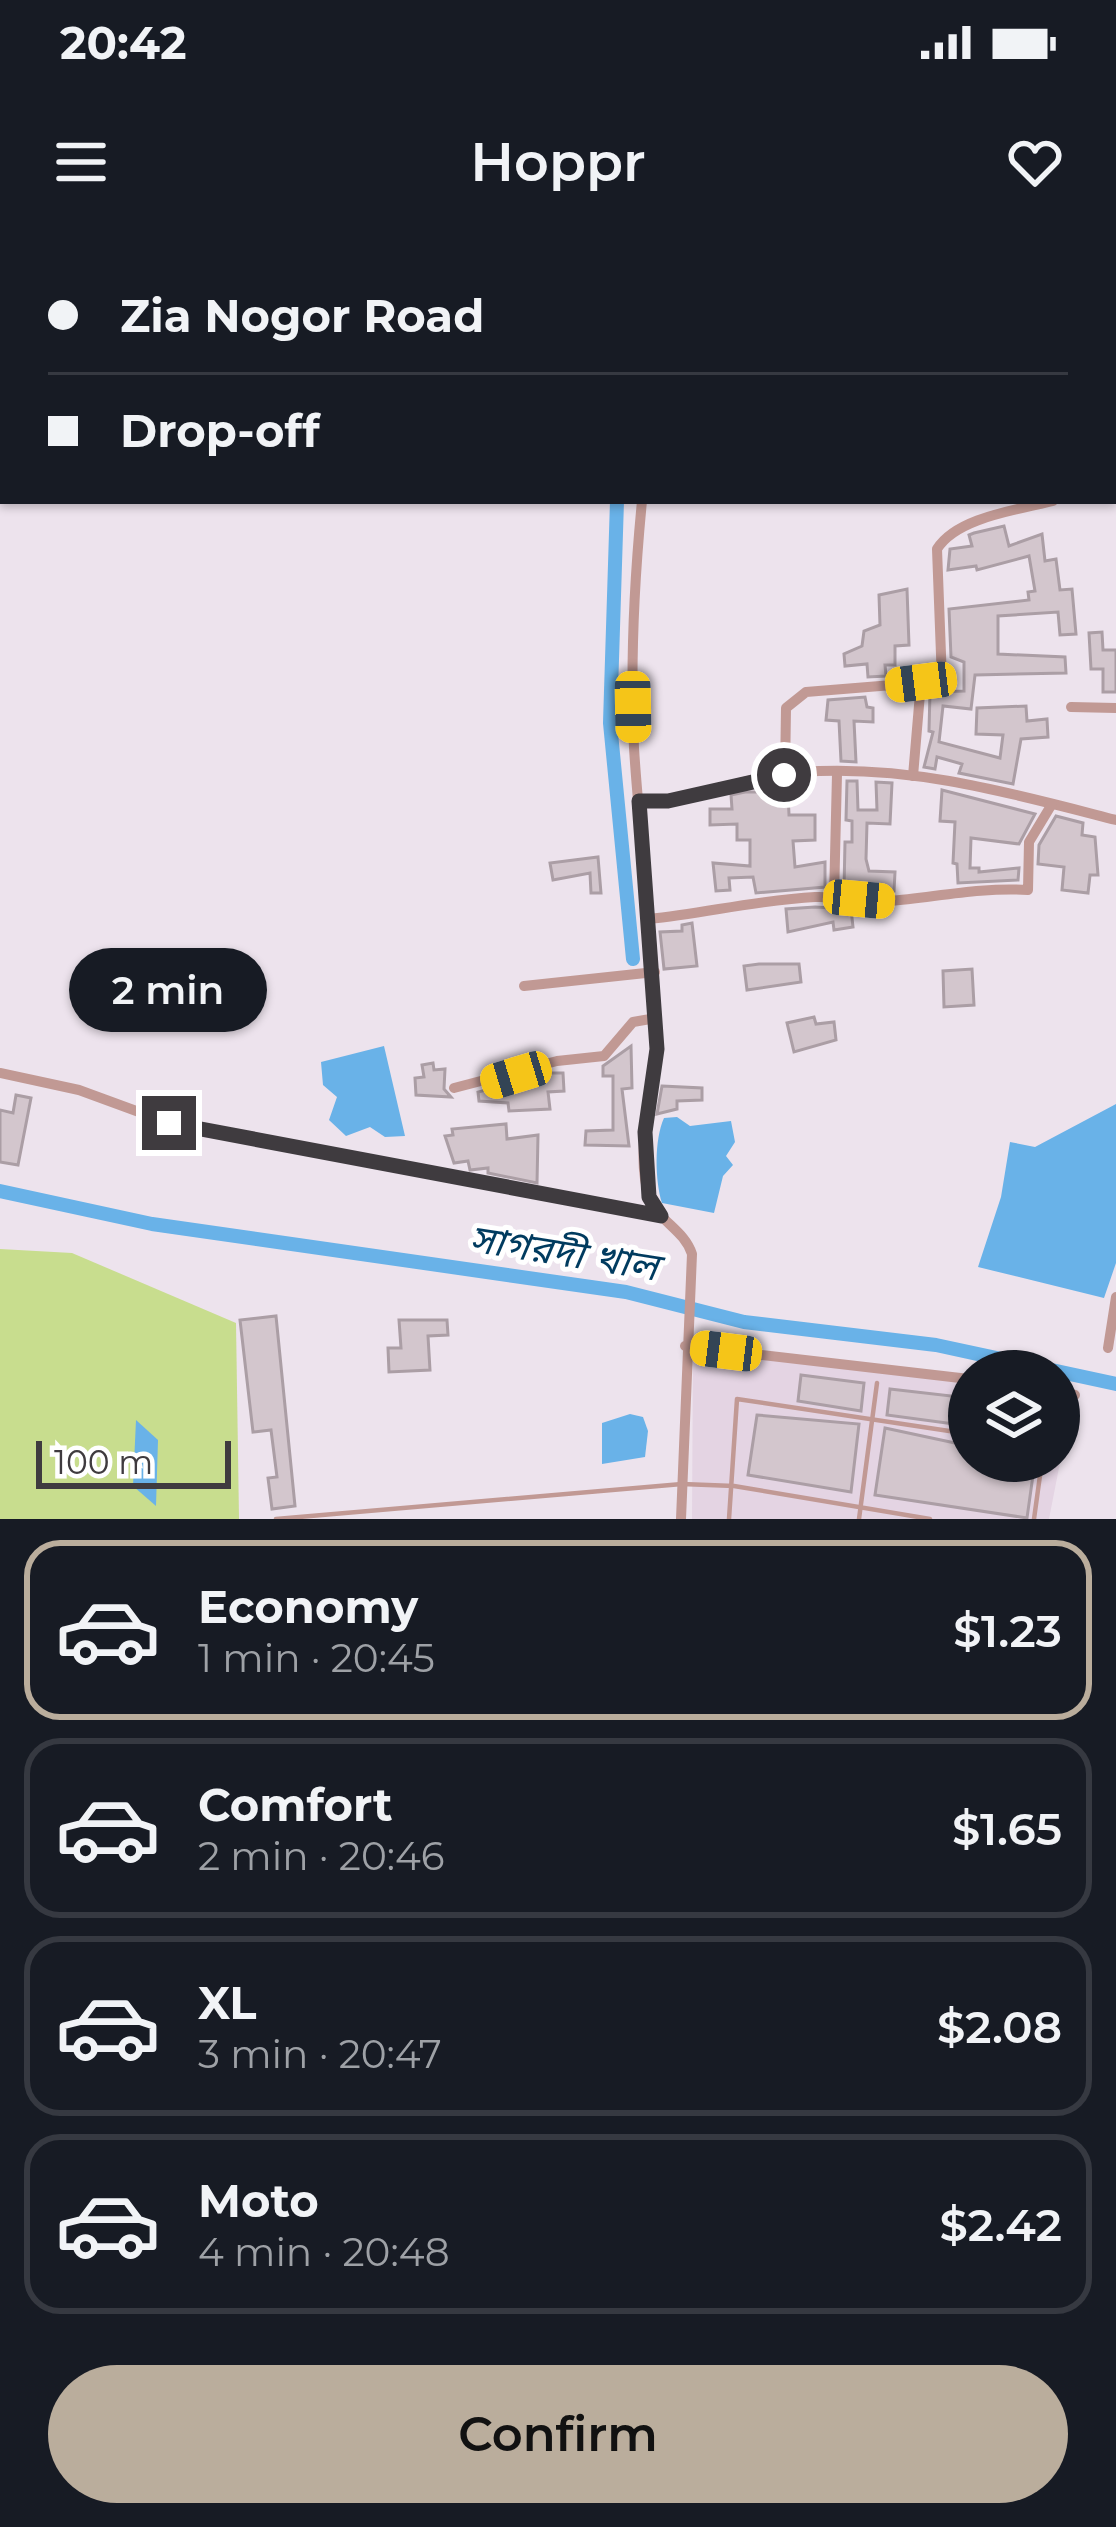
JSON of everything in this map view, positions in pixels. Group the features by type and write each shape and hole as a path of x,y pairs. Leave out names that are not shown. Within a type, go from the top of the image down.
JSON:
{"street":[{"path":"642,504 632,631 656,1018 645,1132 649,1197 661,1216 686,1237 690,1278 681,1519"},
{"path":"784,775 786,708 806,692 942,681 937,549 959,529 1043,504"},
{"path":"913,776 921,682"},
{"path":"1071,707 1116,708"},
{"path":"639,801 668,801 784,775 865,768 962,780 1116,820"},
{"path":"834,898 837,774"},
{"path":"650,919 703,913 720,905 834,898 884,902 993,888 1028,890 1029,842 1052,803"},
{"path":"524,986 655,972"},
{"path":"454,1088 492,1082 557,1061 604,1056 633,1022 656,1018"},
{"path":"0,1073 79,1090 169,1123 661,1216"},
{"path":"1108,1348 1116,1298"},
{"path":"685,1341 948,1376"}],"lane":[{"path":"859,1519 877,1383"},
{"path":"729,1519 737,1399 948,1431"},
{"path":"1034,1519 1039,1482"},
{"path":"276,1519 682,1484 734,1486 930,1519"}],"shaded area":[{"path":"693,1348 948,1380 948,1482 1056,1482 1049,1519 692,1519"}],"green space":[{"path":"0,1249 72,1253 236,1323 239,1519 0,1519"}],"water":[{"path":"384,1046 405,1136 385,1137 370,1127 346,1136 329,1120 337,1097 323,1085 321,1062"},
{"path":"1116,1104 1116,1263 1104,1298 978,1267 1001,1197 1010,1142 1035,1147"},
{"path":"677,1117 690,1126 731,1121 735,1142 726,1156 733,1165 723,1176 714,1213 662,1203 658,1137 664,1118"},
{"path":"630,1414 643,1417 648,1431 645,1457 602,1464 602,1423"},
{"path":"136,1420 158,1440 156,1506 133,1486"}],"building":[{"path":"1004,526 1009,546 1042,534 1045,561 1056,559 1060,590 1072,589 1076,634 1060,635 1058,612 998,616 998,654 1065,657 1066,673 975,675 971,709 943,706 939,742 1000,758 1003,735 976,734 977,708 1026,706 1027,721 1047,719 1048,737 1021,739 1013,784 959,773 962,764 937,757 935,769 924,767 933,732 929,731 930,692 964,691 964,662 951,657 949,609 1029,600 1028,592 1035,591 1029,556 977,570 976,566 948,570 950,549 972,546 969,535"},
{"path":"907,589 909,645 895,646 895,665 885,665 886,676 868,677 867,664 845,666 844,654 862,646 864,631 880,625 879,595"},
{"path":"1102,632 1103,650 1116,650 1116,692 1103,692 1103,669 1091,669 1089,633"},
{"path":"865,697 867,707 873,708 873,722 854,721 856,762 841,761 839,721 826,720 828,700"},
{"path":"847,781 857,781 858,810 877,810 876,782 892,783 890,824 867,823 866,859 869,871 895,872 894,891 844,889 845,842 852,842 852,821 846,820"},
{"path":"942,790 1035,814 1019,844 971,838 970,868 979,868 979,872 1019,868 1018,880 958,883 957,864 953,863 955,822 940,821"},
{"path":"788,792 789,815 815,815 815,840 793,841 795,867 825,862 825,887 756,893 753,877 729,878 730,890 716,891 713,863 750,866 750,840 737,840 737,824 710,825 710,809 732,809 731,795"},
{"path":"1056,816 1083,823 1082,835 1095,837 1098,875 1090,875 1088,893 1062,890 1064,867 1038,864 1039,845"},
{"path":"598,857 601,893 591,893 590,873 553,880 550,863"},
{"path":"786,909 851,909 853,927 834,930 833,922 788,932"},
{"path":"692,923 697,966 664,969 660,932 682,931 682,925"},
{"path":"799,964 801,982 747,990 744,966"},
{"path":"972,969 974,1005 944,1007 943,971"},
{"path":"814,1017 816,1024 834,1022 836,1040 794,1052 787,1023"},
{"path":"631,1046 632,1088 622,1089 629,1146 585,1145 586,1131 613,1130 613,1076 603,1076 603,1066"},
{"path":"433,1063 434,1070 445,1069 444,1089 451,1097 416,1095 415,1078 424,1077 422,1065"},
{"path":"563,1073 564,1091 548,1092 550,1109 509,1111 508,1103 479,1101 478,1092"},
{"path":"662,1086 702,1088 702,1100 677,1101 677,1109 657,1114"},
{"path":"16,1095 31,1098 18,1165 0,1162 0,1110 13,1113"},
{"path":"506,1124 507,1139 538,1135 537,1183 488,1173 488,1168 470,1170 468,1161 454,1163 445,1136 453,1135 452,1129"},
{"path":"276,1316 295,1506 272,1509 268,1478 277,1477 271,1430 253,1432 240,1320"},
{"path":"399,1320 447,1320 448,1335 428,1336 430,1370 389,1372 388,1348 401,1348"},
{"path":"801,1375 864,1383 861,1411 798,1401"},
{"path":"890,1389 948,1396 948,1423 887,1415"},
{"path":"757,1415 859,1424 851,1492 748,1475"},
{"path":"885,1428 948,1442 948,1482 1032,1482 1027,1518 875,1495"}],"waterway":[{"path":"617,504 610,723 633,959"},
{"name":"সাগরদী খাল","path":"0,1191 152,1224 626,1292 744,1322 936,1345 1116,1384"}],"route":[{"path":"169,1123 661,1216 649,1197 645,1132 657,1049 639,801 668,801 784,775"}]}
